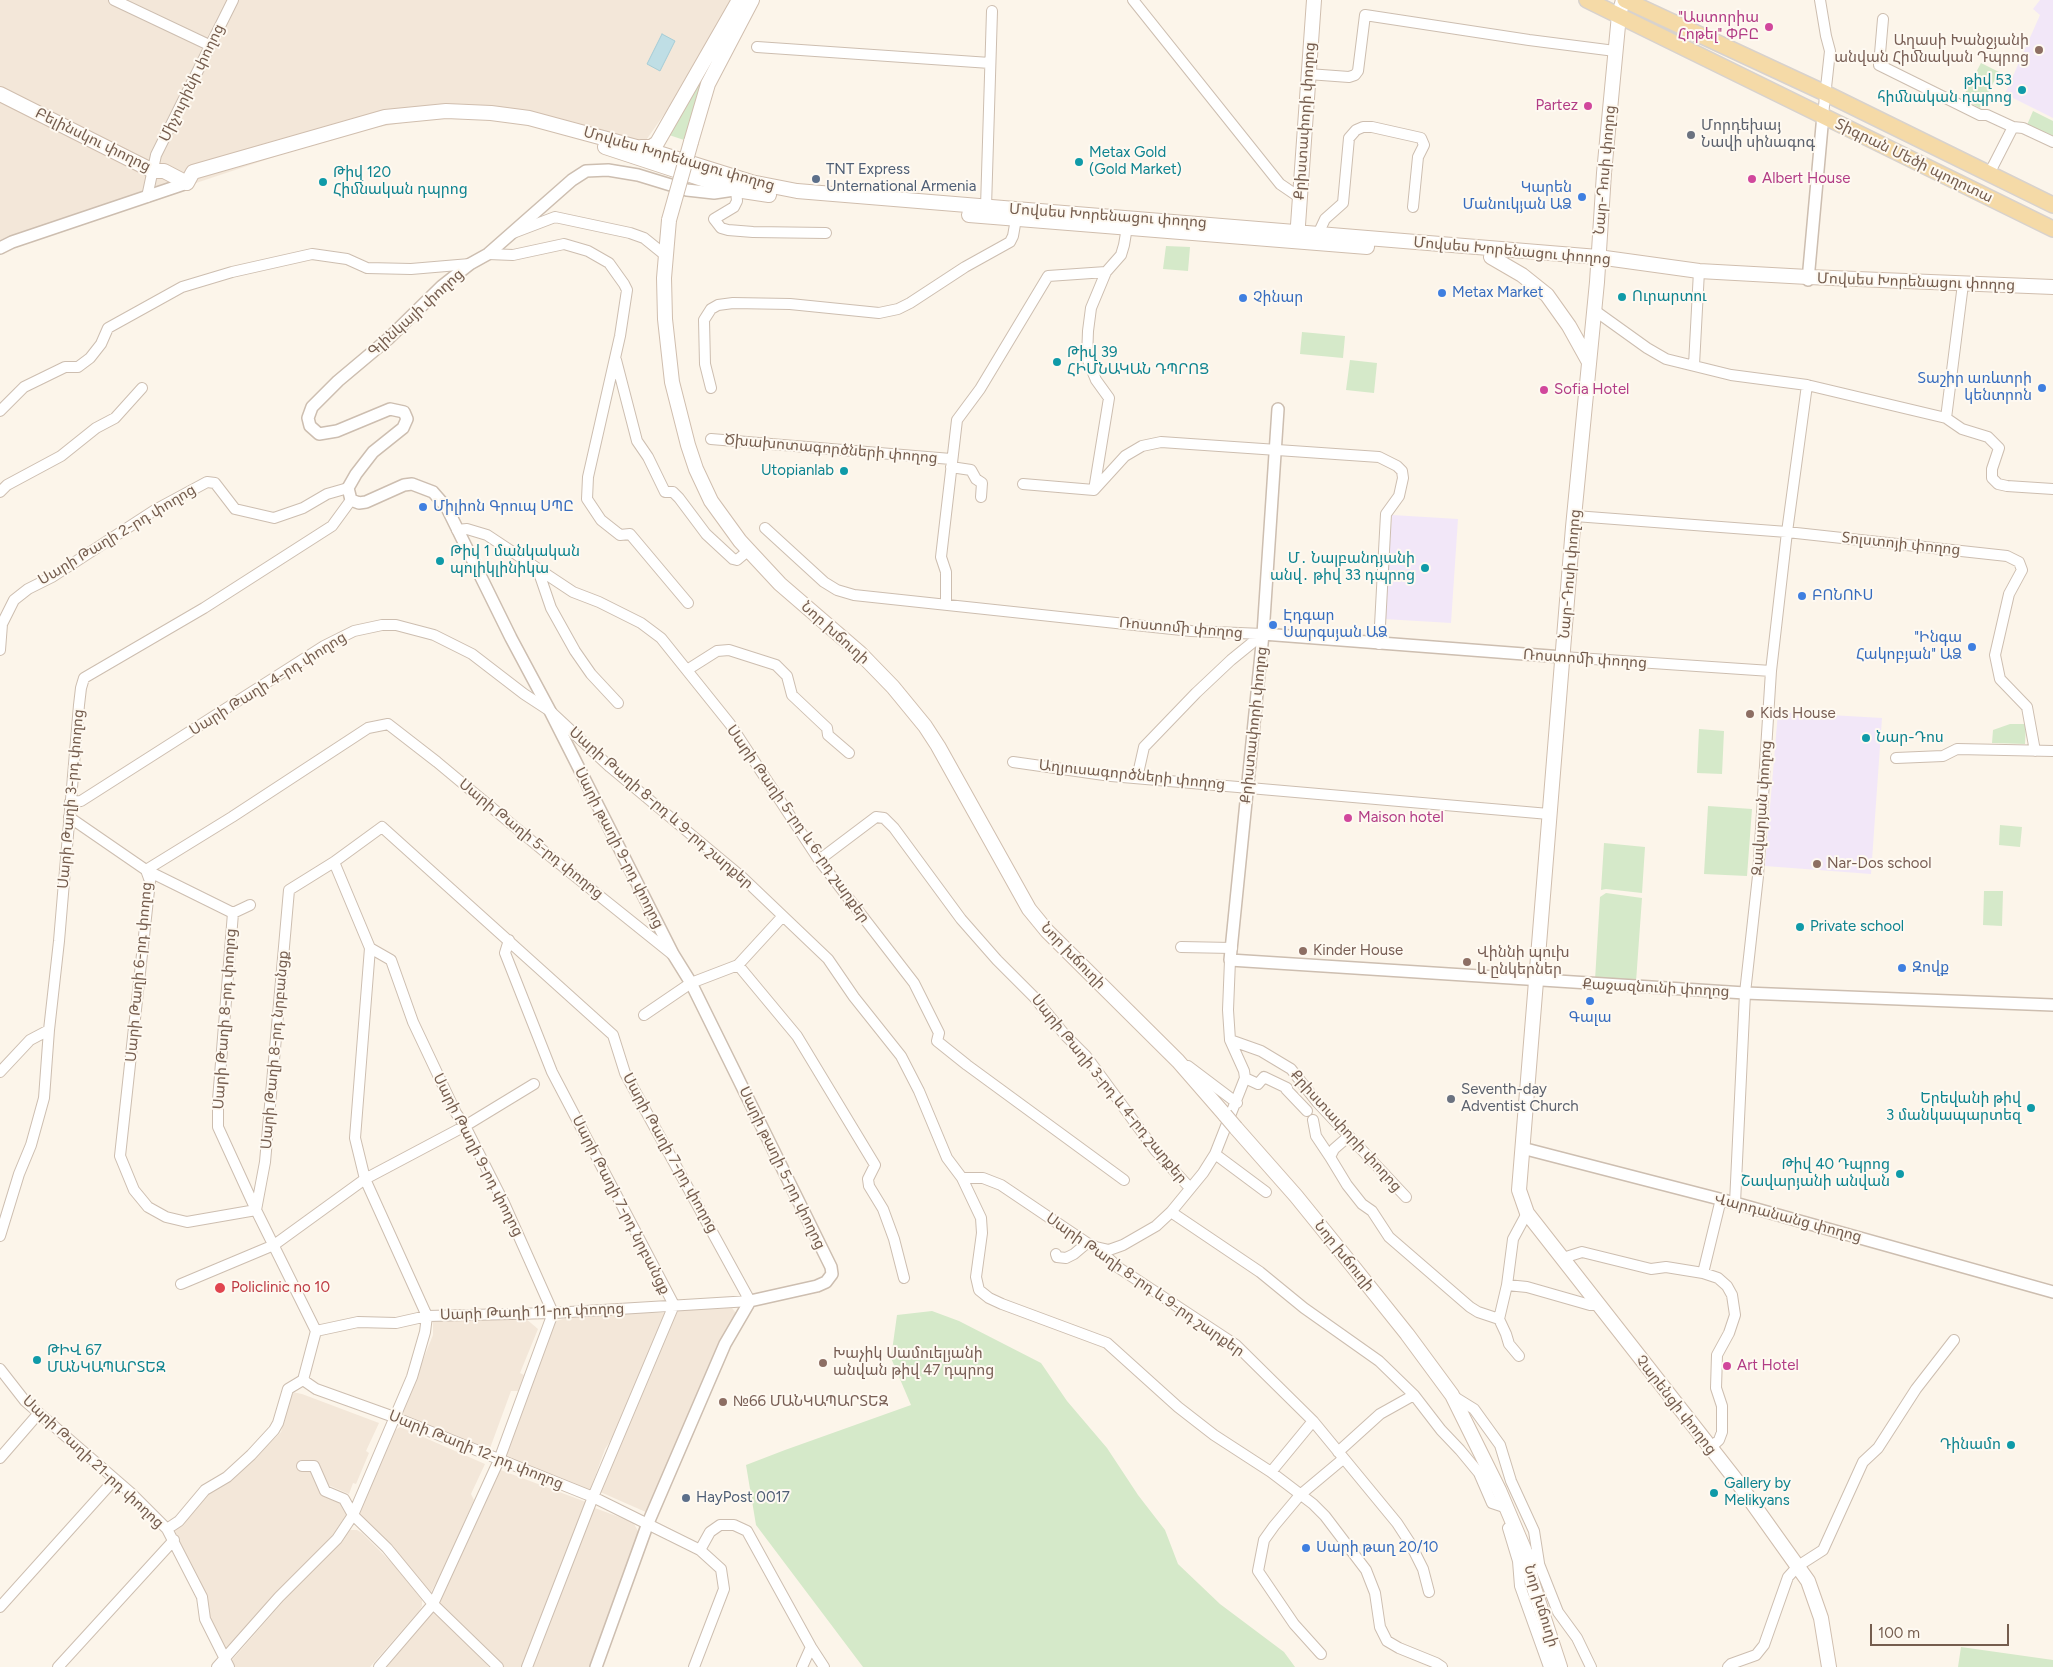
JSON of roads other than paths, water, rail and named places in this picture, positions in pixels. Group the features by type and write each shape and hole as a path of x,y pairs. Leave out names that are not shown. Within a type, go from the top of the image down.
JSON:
{"main road":[{"path":"637,146 650,147 657,143 738,0"},
{"name":"Նոր խճուղի","path":"752,0 708,84 669,220 665,255 665,319 672,382 688,445 696,469 711,501 749,550 780,584 860,653 893,687 925,726 938,746 1029,909 1047,931 1178,1061 1296,1196 1407,1334 1452,1395 1483,1457 1503,1507 1533,1585 1560,1667"},
{"name":"Քրիստափորի փողոց","path":"1297,237 1314,0"},
{"name":"Տիգրան Մեծի պողոտա","path":"1587,0 2053,229"},
{"name":"Տիգրան Մեծի պողոտա","path":"1624,0 1825,93 2053,205"},
{"name":"Նար-Դոսի փողոց","path":"1522,1148 1615,51 1619,15 1624,0"},
{"name":"Բելինսկու փողոց","path":"0,94 153,171 164,171 187,183"},
{"name":"Մովսես Խորենացու փողոց","path":"187,183 193,172 385,117 446,111 491,113 528,118 637,146 652,156 736,190 795,199 1297,237 1491,257 1597,260"},
{"name":"Մովսես Խորենացու փողոց","path":"187,183 337,135 385,123 442,117 517,123 751,182 798,191 986,207 1017,215"},
{"name":"Մովսես Խորենացու փողոց","path":"1297,237 1318,234 1597,260 1699,272 1962,286 2053,293"},
{"path":"1491,257 1522,275 1547,295 1569,326 1589,362"},
{"name":"Մովսես Խորենացու փողոց","path":"1962,286 2053,287"},
{"name":"Չարենցի փողոց","path":"1522,1148 1519,1190 1527,1213 1736,1480 1808,1580 1821,1618 1829,1667"}],"street":[{"path":"114,0 209,45"},
{"name":"Միչուրինի փողոց","path":"148,197 156,155 233,0"},
{"path":"1133,0 1280,184 1299,197"},
{"path":"1808,279 1822,116 1830,51 1820,0"},
{"path":"986,207 992,11"},
{"path":"1308,74 1349,77 1355,75 1358,71 1365,15 1615,51"},
{"path":"1883,19 1879,65 1980,115 1987,114 2013,127 2023,128 2053,142"},
{"path":"757,47 990,63"},
{"path":"1318,234 1325,219 1343,203 1349,138 1356,130 1363,127 1372,127 1421,138 1424,145 1418,157 1413,207"},
{"path":"1989,174 2013,127"},
{"path":"638,175 652,156"},
{"name":"Գլինկայի փողոց","path":"348,488 356,474 374,452 403,428 407,419 404,412 390,409 337,431 319,434 310,426 308,418 312,408 442,286 470,264 488,254 572,180 586,171 608,170 638,175 687,190 714,193 736,190"},
{"name":"Մովսես Խորենացու փողոց","path":"2,245 187,183"},
{"path":"736,190 738,201 734,207 714,219 720,228 753,232 826,233"},
{"path":"711,388 705,364 704,320 711,309 718,305 733,303 790,304 879,312 898,309 965,267 1010,242 1017,215"},
{"path":"512,233 555,217 637,235 644,238 665,255"},
{"path":"1094,490 1109,398 1096,380 1087,358 1088,331 1091,308 1106,272 1121,255 1128,223"},
{"path":"488,254 513,255 564,244 588,251 609,264 627,290 615,357 588,477 587,498 601,520 620,535 630,534 688,603"},
{"path":"0,411 24,386 65,367 78,367 90,358 101,344 108,328 182,287 232,272 312,254 347,259 367,268 410,270 470,264"},
{"name":"Ծխախոտագործների փողոց","path":"946,604 946,572 941,557 957,420 980,389 1048,276 1106,272"},
{"path":"1694,365 1699,272"},
{"path":"1946,418 1962,286"},
{"path":"1594,310 1634,340 1660,356 1731,375 1807,385 1946,418 1962,429 1988,437 1999,448 1992,469 1992,478 1998,484 2053,489"},
{"path":"615,357 637,441 648,457 665,492 673,492 706,534 732,559 737,560 749,550"},
{"name":"Զավարյան փողոց","path":"1735,1203 1745,993 1758,876 1771,671 1807,385"},
{"path":"0,492 7,485 61,456 96,428 115,418 142,388"},
{"name":"Քրիստափորի փողոց","path":"1245,1078 1244,1071 1230,1040 1228,1010 1230,960 1263,634 1278,409"},
{"name":"Ծխախոտագործների փողոց","path":"711,439 951,463"},
{"path":"1094,490 1125,456 1142,446 1161,442 1275,448 1379,457 1397,466 1402,471 1404,478 1399,496 1386,514 1379,644"},
{"path":"951,463 970,470 982,483 981,497"},
{"name":"Սարի Թաղի 2-րդ փողոց","path":"0,650 2,624 14,600 28,588 52,577 154,510 207,482 215,483 235,509 274,518 303,508 327,494 348,488"},
{"path":"1023,484 1094,490"},
{"name":"Սարի Թաղի 8-րդ և 9-րդ շարքեր","path":"351,500 359,503 366,502 404,485 418,485 433,492 446,508 458,530 511,638 550,711 610,767 742,877 828,959 854,998 901,1056 919,1091 948,1158 962,1178 981,1218 981,1247 976,1277 979,1290 989,1298 1002,1304 1107,1343 1178,1407 1214,1435 1271,1472 1300,1495 1325,1516 1366,1570 1375,1593 1380,1627 1387,1641 1442,1667"},
{"path":"348,488 351,500"},
{"name":"Սարի Թաղի 3-րդ փողոց","path":"0,1236 19,1174 31,1145 44,1098 78,704 84,678 204,608 332,526 351,500"},
{"name":"Տոլստոյի փողոց","path":"1575,516 1787,532 2008,556 2019,562 2022,570 2009,594 1995,655 2000,679 2027,707 2035,751"},
{"name":"Ռոստոմի փողոց","path":"765,528 824,582 837,590 854,595 1191,632 1263,634 1379,644 1771,671"},
{"name":"Սարի Թաղի 5-րդ և 6-րդ շարքեր","path":"458,530 467,529 487,535 573,592 599,602 641,623 661,638 754,759 763,776 819,860 914,983 939,1033 937,1041 967,1066 1124,1180"},
{"path":"538,570 551,608 575,651 591,674 618,703"},
{"name":"Սարի Թաղի 4-րդ փողոց","path":"70,802 81,801 324,646 354,631 382,625 396,625 446,640 472,654 524,694 550,711"},
{"path":"1136,778 1144,747 1196,693 1231,660 1263,634"},
{"path":"687,670 717,651 729,650 776,665 787,676 792,695 827,728 828,735 849,753"},
{"name":"Սարի թաղի 9-րդ փողոց","path":"550,711 673,954 691,983"},
{"name":"Սարի Թաղի 5-րդ փողոց","path":"388,724 673,954"},
{"name":"Սարի Թաղի 6-րդ փողոց","path":"256,1210 187,1222 166,1217 148,1206 134,1190 120,1156 150,881 146,870 232,817 368,728 388,724"},
{"path":"1896,758 1943,756 1957,749 2053,751"},
{"name":"Աղյուսագործների փողոց","path":"1013,762 1082,773 1549,814"},
{"name":"Սարի Թաղի 3-րդ և 4-րդ շարքեր","path":"819,860 876,817 884,818 894,828 961,919 1086,1056 1155,1150 1190,1188"},
{"path":"69,818 146,870 233,913"},
{"name":"Սարի Թաղի 7-րդ փողոց","path":"334,862 382,827 613,1035 625,1073 750,1301"},
{"path":"218,1667 227,1663 279,1597 337,1539 353,1515 412,1377 425,1332 427,1316 364,1180 355,1138 370,948 334,862"},
{"name":"Սարի Թաղի 8-րդ նրբանցք","path":"256,1210 266,1153 289,890 334,862"},
{"name":"Սարի Թաղի 8-րդ փողոց","path":"250,905 233,913 218,1100 218,1126 256,1210 316,1331"},
{"path":"644,1015 691,983 738,965 782,917"},
{"name":"Սարի Թաղի 7-րդ նրբանցք","path":"509,940 505,953 552,1072 674,1305 593,1497 527,1667"},
{"path":"1181,947 1232,948"},
{"name":"Սարի Թաղի 9-րդ փողոց","path":"370,948 391,960 413,1022 456,1114 504,1202 553,1313"},
{"name":"Քաջազնունի փողոց","path":"1230,960 1745,993 2053,1006"},
{"path":"738,965 797,1036 876,1165 868,1179 869,1186 883,1209 894,1239 904,1278"},
{"name":"Սարի թաղի 5-րդ փողոց","path":"691,983 831,1267 832,1274 826,1282 817,1286 750,1301"},
{"path":"0,1072 30,1040 49,1030"},
{"name":"Քրիստափորի փողոց","path":"1230,1040 1260,1051 1291,1069 1318,1102 1406,1197"},
{"path":"1178,1061 1193,1069 1237,1103"},
{"path":"1056,1254 1056,1257 1066,1258 1091,1245 1109,1250 1123,1245 1143,1235 1171,1212 1215,1154 1237,1103 1245,1078 1258,1084 1264,1077 1287,1088 1310,1115 1316,1136 1347,1185 1362,1204 1372,1211 1389,1237 1470,1307 1478,1312 1499,1319"},
{"path":"181,1284 274,1245 364,1180 464,1126 534,1084"},
{"path":"1330,1157 1334,1149 1349,1136"},
{"name":"Վարդանանց փողոց","path":"1522,1148 1721,1199 2053,1292"},
{"path":"1215,1154 1266,1192"},
{"name":"Սարի Թաղի 8-րդ և 9-րդ շարքեր","path":"962,1178 983,1178 993,1181 1091,1245 1119,1268 1236,1345 1313,1422 1397,1524 1406,1536 1427,1579 1429,1592"},
{"path":"1703,1273 1721,1199"},
{"path":"1171,1212 1260,1272 1304,1308 1379,1361 1414,1395 1478,1473 1492,1503 1503,1507"},
{"path":"1519,1356 1508,1344 1506,1334 1499,1319 1507,1285 1513,1239 1527,1213"},
{"path":"1563,1258 1582,1252 1651,1269 1666,1266 1703,1273 1718,1278 1726,1286 1732,1295 1735,1305 1733,1324 1717,1355 1716,1388 1722,1406 1722,1432 1719,1440 1710,1448"},
{"path":"1507,1285 1527,1287 1590,1305 1598,1304"},
{"path":"596,1667 648,1523 725,1344 750,1301"},
{"name":"Սարի Թաղի 11-րդ փողոց","path":"316,1331 358,1322 396,1323 427,1316 553,1313 750,1301"},
{"path":"379,1667 433,1604 498,1460 553,1313"},
{"path":"167,1529 176,1523 205,1490 227,1477 264,1442 277,1424 288,1390 302,1380 316,1331"},
{"path":"1728,1667 1730,1664 1756,1655 1764,1645 1788,1576 1798,1566 1823,1550 1863,1462 1878,1448 1916,1389 1954,1340"},
{"name":"Սարի Թաղի 21-րդ փողոց","path":"0,1369 25,1401 131,1492 167,1529 202,1597 205,1618 227,1663"},
{"name":"Սարի Թաղի 12-րդ փողոց","path":"302,1380 316,1389 394,1417 593,1497 700,1550 721,1569 724,1589 694,1667"},
{"path":"1321,1654 1294,1624 1258,1571 1264,1540 1300,1495 1341,1456 1380,1414 1414,1395"},
{"path":"1452,1395 1474,1409 1500,1445 1511,1481 1534,1531 1539,1564 1558,1612 1577,1638 1591,1667"},
{"path":"0,1458 39,1413"},
{"path":"1271,1472 1313,1422"},
{"path":"302,1466 314,1466 325,1491 344,1500 353,1515 387,1548 433,1604 498,1667"},
{"path":"0,1608 114,1479"},
{"path":"700,1550 710,1532 722,1524 736,1525 747,1531 824,1667"},
{"path":"58,1667 174,1540"},
{"path":"1539,1564 1521,1555 1520,1586 1549,1667"},
{"path":"802,1667 811,1647"}],"water":[{"path":"662,34 675,41 660,71 647,64"}],"place":[{"name":"\"Աստորիա Հոթել\" ՓԲԸ","path":"1769,27"},
{"name":"Աղասի Խանջյանի անվան Հիմնական Դպրոց","path":"2039,50"},
{"name":"թիվ 53 հիմնական դպրոց","path":"2022,90"},
{"name":"Partez","path":"1588,106"},
{"name":"Մորդեխայ Նավի սինագոգ","path":"1691,135"},
{"name":"Metax Gold (Gold Market)","path":"1079,162"},
{"name":"TNT Express Unternational Armenia","path":"816,179"},
{"name":"Albert House","path":"1752,179"},
{"name":"Թիվ 120 Հիմնական դպրոց","path":"323,182"},
{"name":"Կարեն Մանուկյան ԱՁ","path":"1582,197"},
{"name":"Metax Market","path":"1442,293"},
{"name":"Ուրարտու","path":"1622,297"},
{"name":"Չինար","path":"1243,298"},
{"name":"Թիվ 39 ՀԻՄՆԱԿԱՆ ԴՊՐՈՑ","path":"1057,362"},
{"name":"Տաշիր առևտրի կենտրոն","path":"2042,388"},
{"name":"Sofia Hotel","path":"1544,390"},
{"name":"Utopianlab","path":"844,471"},
{"name":"Միլիոն Գրուպ ՍՊԸ","path":"423,507"},
{"name":"Թիվ 1 մանկական պոլիկլինիկա","path":"440,561"},
{"name":"Մ․ Նալբանդյանի անվ․ թիվ 33 դպրոց","path":"1425,568"},
{"name":"ԲՈՆՈՒՍ","path":"1802,596"},
{"name":"Էդգար Սարգսյան ԱՁ","path":"1273,625"},
{"name":"\"Ինգա Հակոբյան\" ԱՁ","path":"1972,647"},
{"name":"Kids House","path":"1750,714"},
{"name":"Նար-Դոս","path":"1866,738"},
{"name":"Maison hotel","path":"1348,818"},
{"name":"Nar-Dos school","path":"1817,864"},
{"name":"Private school","path":"1800,927"},
{"name":"Kinder House","path":"1303,951"},
{"name":"Վիննի պուխ և ընկերներ","path":"1467,962"},
{"name":"Զովք","path":"1902,968"},
{"name":"Գալա","path":"1590,1001"},
{"name":"Seventh-day Adventist Church","path":"1451,1099"},
{"name":"Երեվանի թիվ 3 մանկապարտեզ","path":"2031,1108"},
{"name":"Թիվ 40 Դպրոց Շավարյանի անվան","path":"1900,1174"},
{"name":"Policlinic no 10","path":"220,1288"},
{"name":"ԹԻՎ 67 ՄԱՆԿԱՊԱՐՏԵԶ","path":"37,1360"},
{"name":"Խաչիկ Սամուելյանի անվան թիվ 47 դպրոց","path":"823,1363"},
{"name":"Art Hotel","path":"1727,1366"},
{"name":"№66 ՄԱՆԿԱՊԱՐՏԵԶ","path":"723,1402"},
{"name":"Դինամո","path":"2011,1445"},
{"name":"Gallery by Melikyans","path":"1714,1493"},
{"name":"HayPost 0017","path":"686,1498"},
{"name":"Սարի թաղ 20/10","path":"1306,1548"}]}
